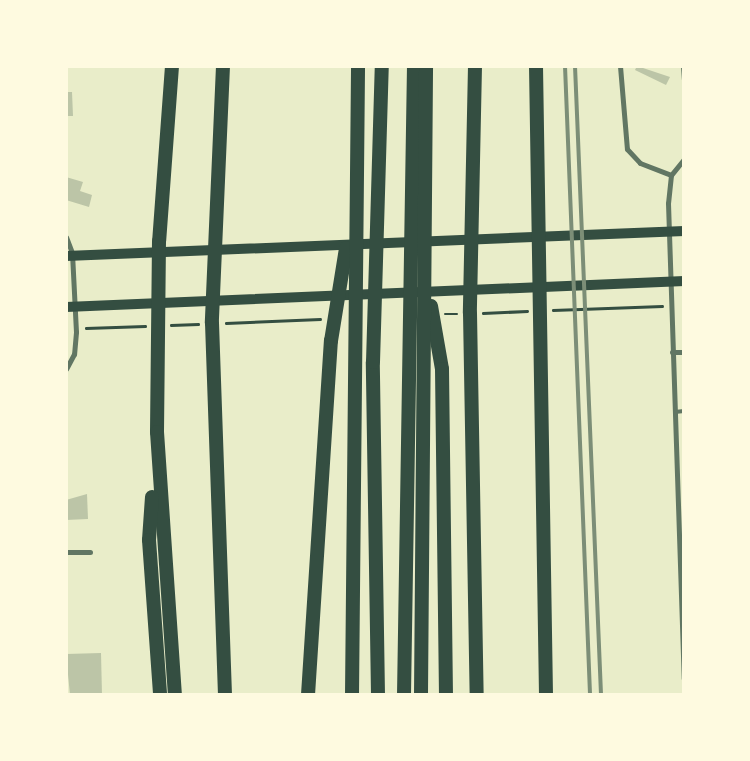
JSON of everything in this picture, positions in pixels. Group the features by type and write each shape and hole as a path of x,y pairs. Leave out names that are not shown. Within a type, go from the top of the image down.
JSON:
{"highway":[{"path":"160,695 149,540 157,432 159,241 172,66"},
{"path":"222,66 212,300 225,695"},
{"path":"352,695 354,198 358,66"},
{"path":"378,695 373,362 382,66"},
{"path":"404,695 414,66"},
{"path":"421,695 426,273 426,66"},
{"path":"475,66 475,203 470,290 477,695"},
{"path":"536,66 546,695"},
{"path":"308,695 331,341 354,198"},
{"path":"426,273 442,368 446,695"},
{"path":"157,432 175,695"}],"main road":[{"path":"66,256 684,231"},
{"path":"66,307 684,281"}],"street":[{"path":"620,66 627,149 640,163 670,175"},
{"path":"683,66 684,79"},
{"path":"684,159 670,175 672,352 681,501 684,679"},
{"path":"66,237 72,253 76,332 74,354 66,369"},
{"path":"672,352 684,352"},
{"path":"66,552 90,552"}],"lane":[{"path":"675,412 684,411"}],"path":[{"path":"550,310 665,306"},
{"path":"502,312 531,311"},
{"path":"165,325 195,324"},
{"path":"76,328 155,325"}],"building":[{"path":"637,66 670,77 666,85 635,70"},
{"path":"66,92 72,92 73,116 66,116"},
{"path":"66,177 83,182 80,191 92,195 89,207 66,200"},
{"path":"87,494 88,519 66,520 66,500"},
{"path":"101,653 102,695 70,695 66,654"}],"railway":[{"path":"565,66 590,695"},
{"path":"575,66 601,695"}]}
